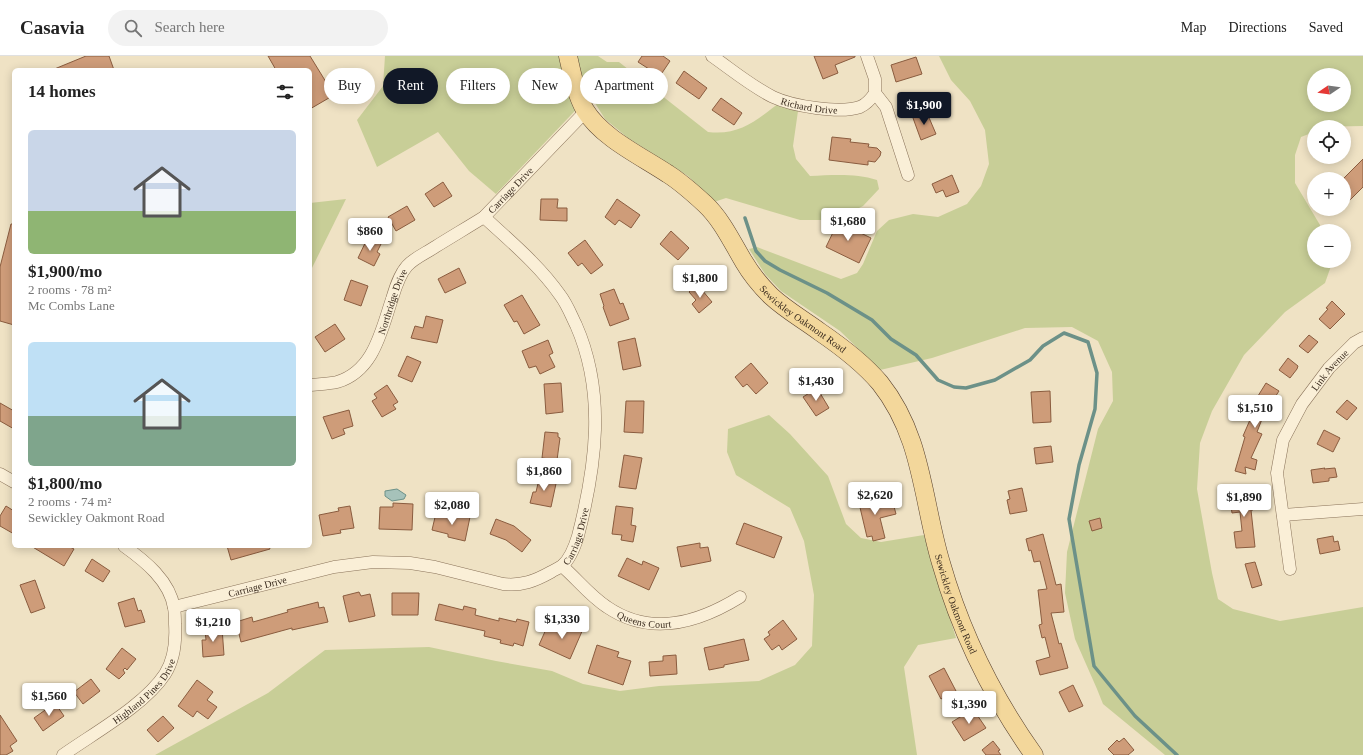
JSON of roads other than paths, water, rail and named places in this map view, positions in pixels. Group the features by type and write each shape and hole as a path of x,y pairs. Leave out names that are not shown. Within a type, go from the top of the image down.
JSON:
{"main road":[{"name":"Sewickley Oakmont Road","path":"568,56 577,91 592,119 607,134 679,182 706,205 723,227 749,270 771,295 846,351 869,372 888,395 903,419 914,448 941,564 967,636 998,699 1019,734 1034,755"}],"street":[{"name":"Richard Drive","path":"712,56 766,92 791,103 825,109 849,110 866,104 875,93"},
{"path":"867,56 875,79 875,93 886,106 908,174"},
{"name":"Carriage Drive","path":"174,607 334,567 373,562 410,563 435,567 503,584 513,585 525,584 534,581 562,566 575,546 591,473 596,408 592,375 580,334 561,296 535,264 484,217 586,110"},
{"name":"Northridge Drive","path":"312,385 337,382 361,369 370,358 377,345 393,296 400,278 407,266 484,217"},
{"name":"Link Avenue","path":"1290,569 1277,473 1283,440 1302,404 1329,368 1354,343 1363,338"},
{"path":"0,474 12,481"},
{"path":"1283,515 1363,508"},
{"name":"Highland Pines Drive","path":"63,755 132,707 155,687 165,673 171,659 174,644 174,607 168,590 148,564 127,548"},
{"name":"Queens Court","path":"562,566 594,597 606,606 620,615 652,624 682,622 698,617 714,611 740,596"}],"water":[{"path":"397,489 406,495 404,499 392,501 385,496 385,491"}],"waterway":[{"path":"745,218 756,251 765,261 827,293 872,320 891,339 916,355 938,380 954,387 966,388 995,380 1030,360 1043,346 1064,333 1088,342 1097,373 1095,409 1079,465 1069,519 1094,666 1135,716 1177,755"}]}
